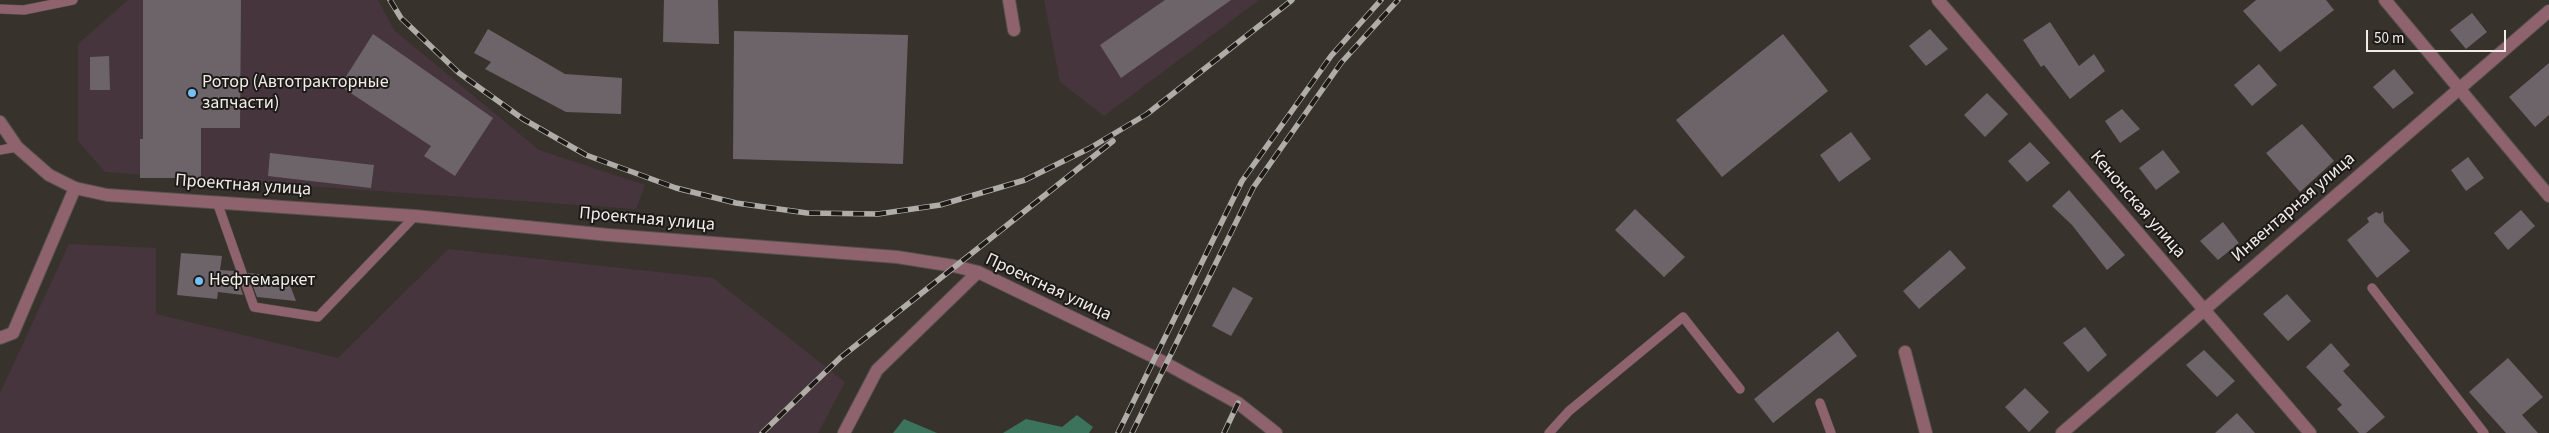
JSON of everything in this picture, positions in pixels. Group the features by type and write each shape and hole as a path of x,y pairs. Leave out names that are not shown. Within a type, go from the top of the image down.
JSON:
{"street":[{"path":"1009,0 1014,30"},
{"name":"Кенонская улица","path":"1938,0 2310,433"},
{"path":"2385,0 2549,196"},
{"name":"Инвентарная улица","path":"2062,433 2549,10"},
{"name":"Проектная улица","path":"0,122 17,147 49,175 75,188 107,195 415,216 609,235 897,257 954,266 978,272 1154,357 1238,403 1276,433"},
{"path":"0,338 13,333 75,188"},
{"path":"844,433 877,370 978,272"},
{"path":"1905,352 1926,433"}],"lane":[{"path":"0,9 24,10 67,1"},
{"path":"0,150 17,147"},
{"path":"217,202 254,306 318,317 415,216"},
{"path":"2372,288 2484,433"},
{"path":"1549,433 1570,411 1683,316 1740,389"},
{"path":"1820,403 1831,433"}],"shaded area":[{"path":"128,0 378,0 394,30 539,150 645,185 636,209 105,172 78,141 78,44"},
{"path":"1044,0 1259,0 1104,116 1060,82"},
{"name":"Нефтемаркет","path":"69,244 156,248 156,314 338,358 448,249 713,278 845,382 818,433 0,433 0,393"}],"green space":[{"path":"1077,415 1093,427 1089,433 1003,433 1026,419 1062,427"},
{"path":"904,419 937,433 893,433"}],"building":[{"name":"Ротор (Автотракторные запчасти)","path":"143,0 241,0 240,128 201,128 201,178 140,178 140,139 143,139"},
{"path":"664,0 718,0 719,44 663,42"},
{"path":"1165,0 1231,0 1121,78 1100,45"},
{"path":"2256,0 2326,0 2334,10 2280,52 2243,11"},
{"path":"2472,13 2487,32 2466,49 2450,30"},
{"path":"2050,22 2079,66 2094,54 2105,71 2070,99 2044,65 2041,67 2023,40"},
{"path":"488,29 565,74 622,78 621,114 566,112 485,69 491,62 474,53"},
{"path":"1930,29 1948,49 1926,66 1909,46"},
{"path":"734,31 908,35 903,164 733,159"},
{"path":"373,34 493,118 455,176 424,156 431,146 340,86"},
{"path":"1783,34 1828,91 1722,177 1676,120"},
{"path":"109,56 110,90 90,90 90,57"},
{"path":"2549,63 2549,115 2535,127 2509,97"},
{"path":"2259,64 2277,85 2252,106 2234,85"},
{"path":"2394,69 2414,93 2393,109 2373,87"},
{"path":"1987,93 2008,114 1985,137 1964,115"},
{"path":"2122,109 2140,129 2120,143 2105,121"},
{"path":"2302,124 2334,161 2300,192 2266,153"},
{"path":"1851,132 1871,159 1839,182 1820,155"},
{"path":"2030,142 2050,163 2027,182 2008,161"},
{"path":"2163,150 2180,172 2156,190 2139,168"},
{"path":"270,153 374,165 371,188 268,176"},
{"path":"2468,157 2484,178 2466,191 2451,170"},
{"path":"2069,190 2125,255 2107,270 2072,225 2052,206"},
{"path":"1635,209 1685,257 1664,277 1615,230"},
{"path":"2521,210 2535,226 2508,250 2494,233"},
{"path":"2383,211 2384,222 2410,251 2377,278 2347,240 2369,222 2367,218 2376,212 2380,214"},
{"path":"2223,222 2239,243 2218,260 2200,241"},
{"path":"1950,250 1966,268 1919,309 1903,291"},
{"name":"Нефтемаркет","path":"181,253 222,256 220,270 235,271 243,295 218,292 217,299 177,295"},
{"path":"248,273 287,277 296,301 257,297"},
{"path":"1233,287 1253,298 1231,336 1212,326"},
{"path":"2287,294 2311,321 2288,341 2263,314"},
{"path":"2085,327 2107,355 2088,372 2063,343"},
{"path":"1838,331 1857,356 1773,423 1754,399"},
{"path":"2331,343 2350,365 2343,371 2385,417 2366,433 2359,433 2337,409 2342,405 2306,367"},
{"path":"2204,350 2235,381 2217,397 2186,365"},
{"path":"2508,358 2543,397 2522,415 2538,433 2506,433 2469,392"},
{"path":"2025,388 2049,412 2029,432 2005,407"},
{"path":"2237,413 2255,433 2215,433"}],"railway":[{"path":"390,0 401,18 459,73 523,119 586,155 676,188 736,203 807,213 878,214 940,205 1025,180 1090,148 1147,114 1292,0"},
{"path":"1118,433 1242,181 1331,56 1381,0"},
{"path":"1132,433 1253,188 1341,63 1398,0"},
{"path":"762,433 840,358 1113,141"},
{"path":"1224,433 1238,403"}],"place":[{"name":"Ротор (Автотракторные запчасти)","path":"192,93"},
{"name":"Нефтемаркет","path":"199,281"}]}
